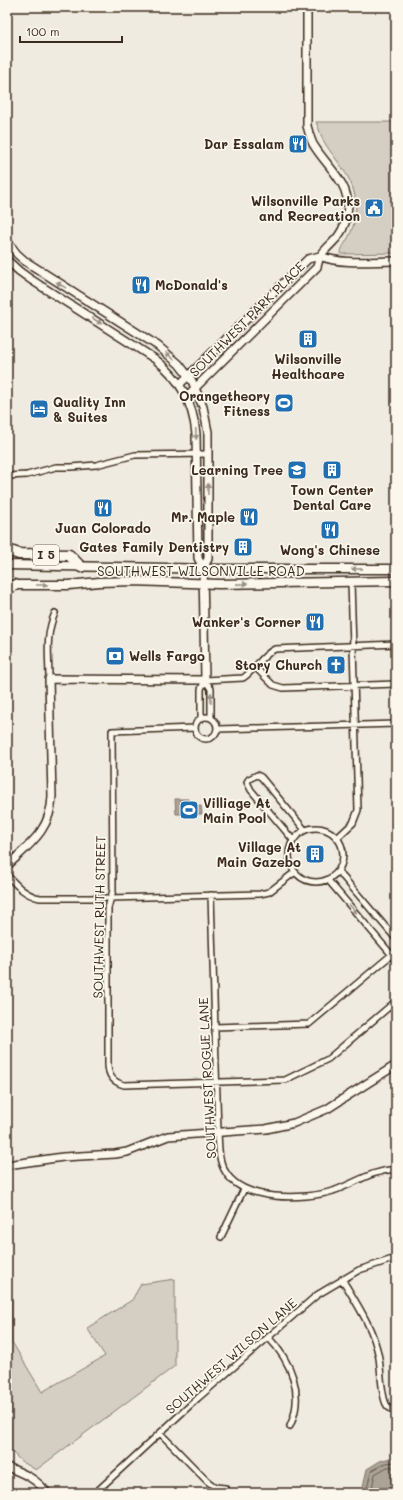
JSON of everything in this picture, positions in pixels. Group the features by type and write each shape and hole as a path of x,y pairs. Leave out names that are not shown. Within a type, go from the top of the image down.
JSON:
{"highway":[{"name":"I 5","path":"7,550 19,554 68,555 81,567"}],"main road":[{"name":"SOUTHWEST WILSONVILLE ROAD","path":"7,565 81,567 396,569"},
{"name":"SOUTHWEST WILSONVILLE ROAD","path":"10,587 69,585 99,582 219,584 396,581"}],"street":[{"name":"SOUTHWEST PARK PLACE","path":"180,384 189,377 308,259 320,256 336,241 342,231 346,217 347,201 341,182 314,145 307,126 307,7"},
{"path":"7,241 16,254 30,265 158,346 179,364 196,387 205,412 208,432 208,559 202,568"},
{"name":"SOUTHWEST PARK PLACE","path":"187,396 317,267 320,256"},
{"path":"320,256 329,260 338,261 396,261"},
{"path":"7,260 30,279 155,358 170,372 180,384 187,396 196,426 198,558 202,568 203,583 205,680 201,689 201,719"},
{"path":"7,476 27,475 56,467 72,468 96,465 135,455 208,454"},
{"path":"337,838 353,823 358,810 352,582"},
{"path":"7,866 43,829 50,812 52,796 49,626 55,613"},
{"path":"49,679 205,680 243,678 255,668 266,654 275,649 396,644"},
{"path":"255,668 273,685 278,687 396,684"},
{"path":"205,680 211,688 211,718"},
{"path":"207,717 211,718 216,722 218,729 214,737 206,740 198,736 195,728 196,724 201,719 207,717"},
{"path":"218,729 396,724"},
{"name":"SOUTHWEST RUTH STREET","path":"195,728 112,731 112,890 108,908 108,1072 112,1079 118,1084 124,1085 278,1081 292,1078 328,1059 396,1001"},
{"path":"293,840 251,790 247,782 249,779 257,775 261,778 305,830"},
{"path":"319,828 326,829 337,838 342,846 342,864 338,871 328,880 322,882 302,879 290,865 289,850 293,840 305,830 319,828"},
{"path":"338,871 396,939"},
{"path":"7,875 22,891 30,896 40,898 110,898 260,894 269,892 295,872"},
{"path":"328,880 394,953 396,960"},
{"name":"SOUTHWEST ROGUE LANE","path":"211,895 218,1132 220,1155 225,1172 232,1180 244,1189 260,1194 288,1196 314,1195 340,1188 369,1174 396,1169"},
{"path":"214,1027 308,1024 394,953"},
{"path":"7,1166 63,1157 115,1154 131,1150 168,1136 266,1128 302,1120 327,1109 396,1065"},
{"path":"220,1237 244,1189"},
{"name":"SOUTHWEST WILSON LANE","path":"95,1493 160,1433 317,1295 368,1266 396,1258"},
{"path":"342,1280 356,1302 373,1337 378,1356 384,1400 388,1407 396,1411"},
{"path":"268,1337 287,1361 294,1382 295,1413 290,1426"},
{"path":"160,1433 207,1481 215,1487 225,1488"},
{"path":"7,1467 29,1476 42,1486 47,1493"}],"shaded area":[{"path":"316,122 396,122 396,253 341,254 342,247 351,233 354,222 356,206 355,196 344,170 324,142"},
{"path":"175,1279 175,1366 36,1470 21,1461 7,1447 7,1300 12,1300 12,1342 42,1392 105,1356 87,1328 132,1300 141,1284"}],"water":[{"name":"Villiage At Main Pool","path":"175,799 188,799 188,806 201,806 202,814 176,814"},
{"path":"396,1458 396,1493 362,1493 367,1469 380,1461"}],"place":[{"name":"Dar Essalam","path":"298,144"},
{"name":"Wilsonville Parks and Recreation","path":"374,208"},
{"name":"McDonald's","path":"141,285"},
{"name":"Wilsonville Healthcare","path":"308,339"},
{"name":"Orangetheory Fitness","path":"284,403"},
{"name":"Quality Inn & Suites","path":"39,409"},
{"name":"Learning Tree","path":"297,470"},
{"name":"Town Center Dental Care","path":"332,470"},
{"name":"Juan Colorado","path":"103,508"},
{"name":"Mr. Maple","path":"249,517"},
{"name":"Wong's Chinese","path":"330,530"},
{"name":"Gates Family Dentistry","path":"243,547"},
{"name":"Wanker's Corner","path":"315,622"},
{"name":"Wells Fargo","path":"115,656"},
{"name":"Story Church","path":"336,665"},
{"name":"Villiage At Main Pool","path":"189,810"},
{"name":"Village At Main Gazebo","path":"315,854"}]}
